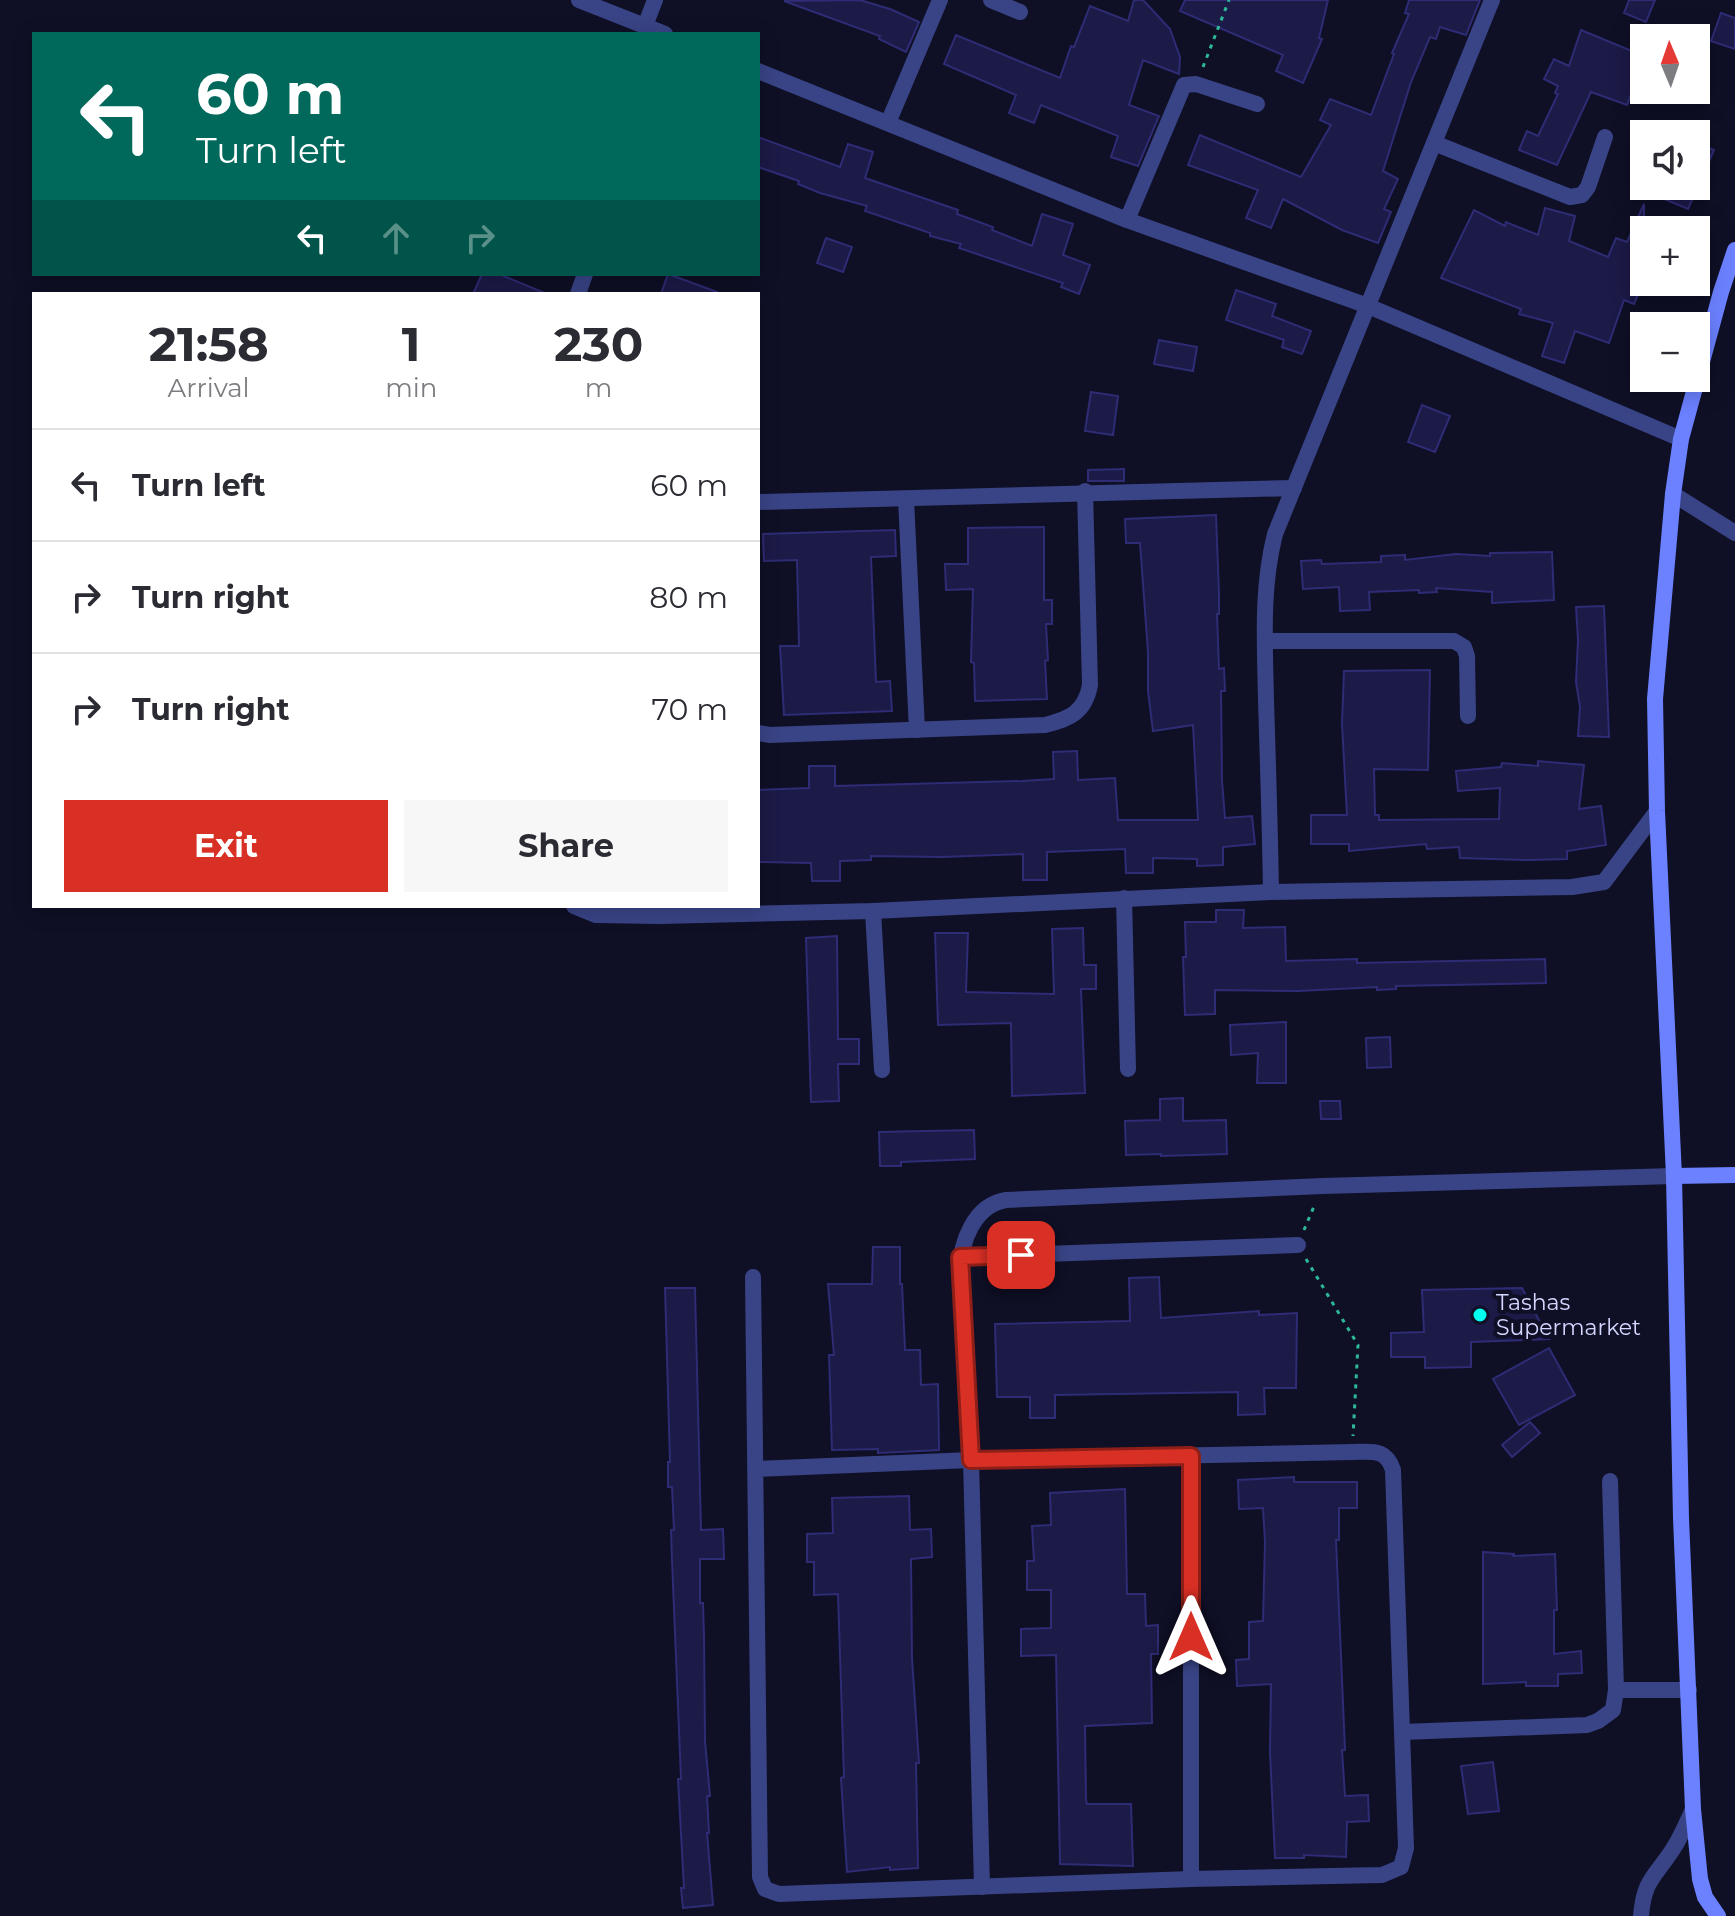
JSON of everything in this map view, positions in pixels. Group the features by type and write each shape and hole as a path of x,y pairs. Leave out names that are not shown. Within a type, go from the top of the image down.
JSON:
{"street":[{"path":"579,0 660,32"},
{"path":"645,26 655,0"},
{"path":"888,123 940,0"},
{"path":"991,0 1020,12"},
{"path":"1271,892 1266,569 1275,534 1492,0"},
{"path":"760,72 1127,220 1368,306 1681,439"},
{"path":"1127,220 1181,88 1196,84 1257,104"},
{"path":"1434,143 1570,197 1582,195 1588,187 1605,137"},
{"path":"1718,1916 1711,1909 1700,1879 1693,1809 1681,1518 1674,1176 1657,811 1657,659 1681,439 1735,250"},
{"path":"760,502 1085,491 1294,488"},
{"path":"760,733 1045,725 1080,712 1088,699 1090,685 1085,491"},
{"path":"1673,494 1735,533"},
{"path":"906,499 917,730"},
{"path":"1265,641 1454,641 1464,647 1467,656 1468,716"},
{"path":"579,908 596,915 873,911 1271,892 1592,885 1604,882 1614,871 1657,811"},
{"path":"1124,898 1128,1069"},
{"path":"873,911 882,1070"},
{"path":"982,1887 971,1460 960,1257 979,1214 995,1202 1323,1186 1735,1175"},
{"path":"960,1257 1298,1245"},
{"path":"753,1277 755,1469 760,1877 768,1892 1382,1875 1397,1871 1404,1862 1403,1732 1393,1470 1387,1456 1352,1452 971,1460 755,1469"},
{"path":"1191,1456 1191,1879"},
{"path":"1403,1732 1587,1725 1613,1710 1616,1690 1610,1481"},
{"path":"1616,1690 1689,1690"},
{"path":"1641,1916 1645,1889 1674,1848 1693,1809"}],"path":[{"path":"1196,84 1229,0"},
{"path":"1323,1186 1298,1245 1358,1345 1352,1452"}],"building":[{"path":"860,0 919,22 906,52 879,39 880,36 784,1"},
{"path":"1134,0 1143,0 1170,29 1180,57 1179,74 1143,60 1129,105 1159,116 1138,166 1111,157 1118,136 1041,105 1034,123 1009,113 1016,95 944,64 956,35 1060,78 1090,6 1128,21"},
{"path":"1185,0 1328,0 1319,38 1322,39 1303,83 1276,71 1283,55 1180,11"},
{"path":"1409,0 1480,0 1466,35 1440,27 1436,39 1430,37 1411,82 1383,171 1398,179 1384,209 1391,212 1378,243 1342,230 1283,199 1271,228 1246,218 1258,190 1188,165 1200,135 1301,177 1331,125 1320,120 1330,99 1371,115 1409,14 1405,13"},
{"path":"1629,0 1655,0 1646,22 1624,13"},
{"path":"1721,13 1735,18 1735,49 1711,41"},
{"path":"1581,30 1630,50 1630,97 1627,105 1591,92 1557,165 1519,150 1527,131 1538,136 1558,94 1555,93 1558,86 1544,79 1554,59 1569,66"},
{"path":"760,138 840,167 848,144 873,152 865,178 958,210 957,214 1032,246 1042,214 1073,224 1063,255 1090,265 1079,294 1061,287 1063,283 959,248 961,244 930,236 930,233 865,211 867,206 820,193 798,184 799,181 760,168"},
{"path":"1666,200 1692,200 1688,209"},
{"path":"1545,208 1575,216 1569,241 1608,257 1616,238 1627,242 1630,235 1630,296 1637,296 1634,304 1624,300 1609,343 1575,331 1564,363 1542,356 1553,323 1519,314 1521,309 1441,278 1474,210 1505,226 1506,222 1538,235"},
{"path":"826,238 852,247 843,272 817,263"},
{"path":"481,276 504,276 542,292 474,292"},
{"path":"667,276 673,276 717,292 662,292"},
{"path":"1236,290 1276,304 1272,316 1311,331 1302,354 1282,347 1284,340 1226,320"},
{"path":"1159,340 1197,347 1193,371 1154,364"},
{"path":"1091,392 1118,396 1113,435 1085,431"},
{"path":"1422,405 1450,416 1435,452 1408,442"},
{"path":"1124,469 1124,481 1088,481 1088,470"},
{"path":"1216,515 1219,669 1224,668 1225,691 1221,691 1225,818 1252,816 1255,844 1223,847 1223,865 1197,866 1197,859 1153,858 1153,873 1126,873 1125,849 1047,852 1047,880 1023,880 1023,854 871,856 871,860 840,861 840,881 812,881 811,863 760,862 760,790 809,788 809,766 835,766 835,786 1022,781 1054,779 1053,752 1077,751 1078,780 1115,778 1118,820 1198,820 1193,725 1153,731 1140,543 1126,543 1125,519"},
{"path":"1044,527 1044,600 1052,600 1052,624 1046,624 1047,699 975,701 974,663 971,662 973,589 946,590 945,564 968,564 968,528"},
{"path":"895,530 896,556 871,557 876,682 890,681 892,711 784,715 780,646 799,646 797,560 764,561 763,534"},
{"path":"1552,552 1554,600 1492,603 1492,592 1436,588 1437,592 1369,592 1370,610 1340,611 1339,587 1303,589 1301,561 1321,560 1322,564 1381,562 1381,556 1405,555 1405,560 1456,554 1490,556 1490,553"},
{"path":"1604,606 1609,737 1578,736 1580,707 1576,682 1576,607"},
{"path":"1430,670 1428,770 1374,769 1375,815 1379,815 1379,820 1499,819 1500,788 1458,791 1456,771 1501,767 1502,763 1538,766 1538,761 1584,765 1579,809 1601,806 1606,845 1567,851 1567,859 1528,860 1460,858 1459,847 1427,849 1426,844 1349,851 1349,844 1311,844 1311,815 1347,815 1342,724 1344,671"},
{"path":"1216,910 1244,910 1243,928 1285,927 1286,961 1357,959 1357,963 1545,959 1546,983 1396,986 1396,989 1377,990 1377,987 1298,991 1215,990 1215,1014 1185,1015 1185,922 1216,922"},
{"path":"1083,928 1084,965 1096,965 1096,989 1081,989 1085,1093 1012,1096 1011,1023 938,1025 935,933 968,933 966,992 1054,994 1052,929"},
{"path":"837,936 838,1039 859,1039 859,1064 838,1064 839,1101 811,1102 806,938"},
{"path":"1286,1022 1286,1083 1257,1083 1258,1053 1231,1055 1230,1025"},
{"path":"1390,1037 1391,1067 1367,1068 1366,1038"},
{"path":"1183,1098 1183,1121 1226,1120 1227,1154 1126,1155 1125,1121 1160,1120 1160,1099"},
{"path":"1320,1101 1340,1101 1341,1119 1321,1119"},
{"path":"974,1130 975,1159 901,1162 901,1166 880,1166 879,1132"},
{"path":"873,1247 900,1247 905,1350 920,1350 921,1385 938,1384 939,1450 878,1453 878,1449 832,1450 829,1355 834,1355 828,1284 872,1284"},
{"path":"1159,1277 1161,1318 1259,1311 1259,1315 1297,1313 1296,1388 1264,1388 1265,1414 1238,1415 1238,1392 1055,1395 1055,1418 1030,1418 1030,1397 997,1397 995,1324 1130,1321 1129,1278"},
{"path":"665,1288 695,1288 701,1530 723,1529 724,1559 700,1559 705,1741 710,1796 707,1796 707,1833 713,1905 683,1908 671,1530 674,1530 672,1487 668,1487"},
{"name":"Tashas Supermarket","path":"1522,1288 1549,1339 1471,1342 1471,1367 1425,1368 1425,1357 1391,1357 1391,1333 1424,1332 1422,1290"},
{"path":"1549,1348 1575,1395 1519,1425 1493,1379"},
{"path":"1530,1422 1540,1433 1512,1457 1502,1445"},
{"path":"1294,1477 1294,1482 1357,1482 1357,1508 1339,1508 1339,1540 1336,1540 1345,1750 1342,1750 1345,1796 1368,1795 1369,1821 1347,1822 1346,1857 1304,1855 1304,1858 1275,1858 1270,1752 1271,1684 1237,1686 1236,1660 1249,1659 1249,1622 1263,1621 1265,1542 1263,1508 1239,1509 1238,1480"},
{"path":"1125,1489 1127,1594 1145,1594 1146,1626 1158,1625 1158,1654 1151,1654 1152,1723 1085,1726 1086,1800 1087,1804 1131,1804 1133,1866 1060,1864 1056,1655 1021,1656 1021,1629 1051,1628 1051,1590 1027,1590 1027,1561 1034,1561 1032,1526 1051,1525 1050,1493"},
{"path":"909,1496 910,1530 931,1529 932,1557 911,1559 912,1658 919,1763 916,1763 918,1868 890,1870 890,1867 847,1872 841,1778 844,1777 838,1594 814,1595 814,1562 807,1562 807,1534 833,1533 832,1498"},
{"path":"1483,1552 1513,1556 1555,1554 1557,1610 1554,1610 1554,1654 1581,1651 1582,1673 1558,1674 1558,1686 1526,1686 1526,1682 1483,1684"},
{"path":"1493,1762 1499,1811 1468,1814 1461,1766"}],"place":[{"name":"Tashas Supermarket","path":"1480,1315"}],"route":[{"path":"1021,1255 960,1257 971,1460 1191,1456 1191,1637"}]}
